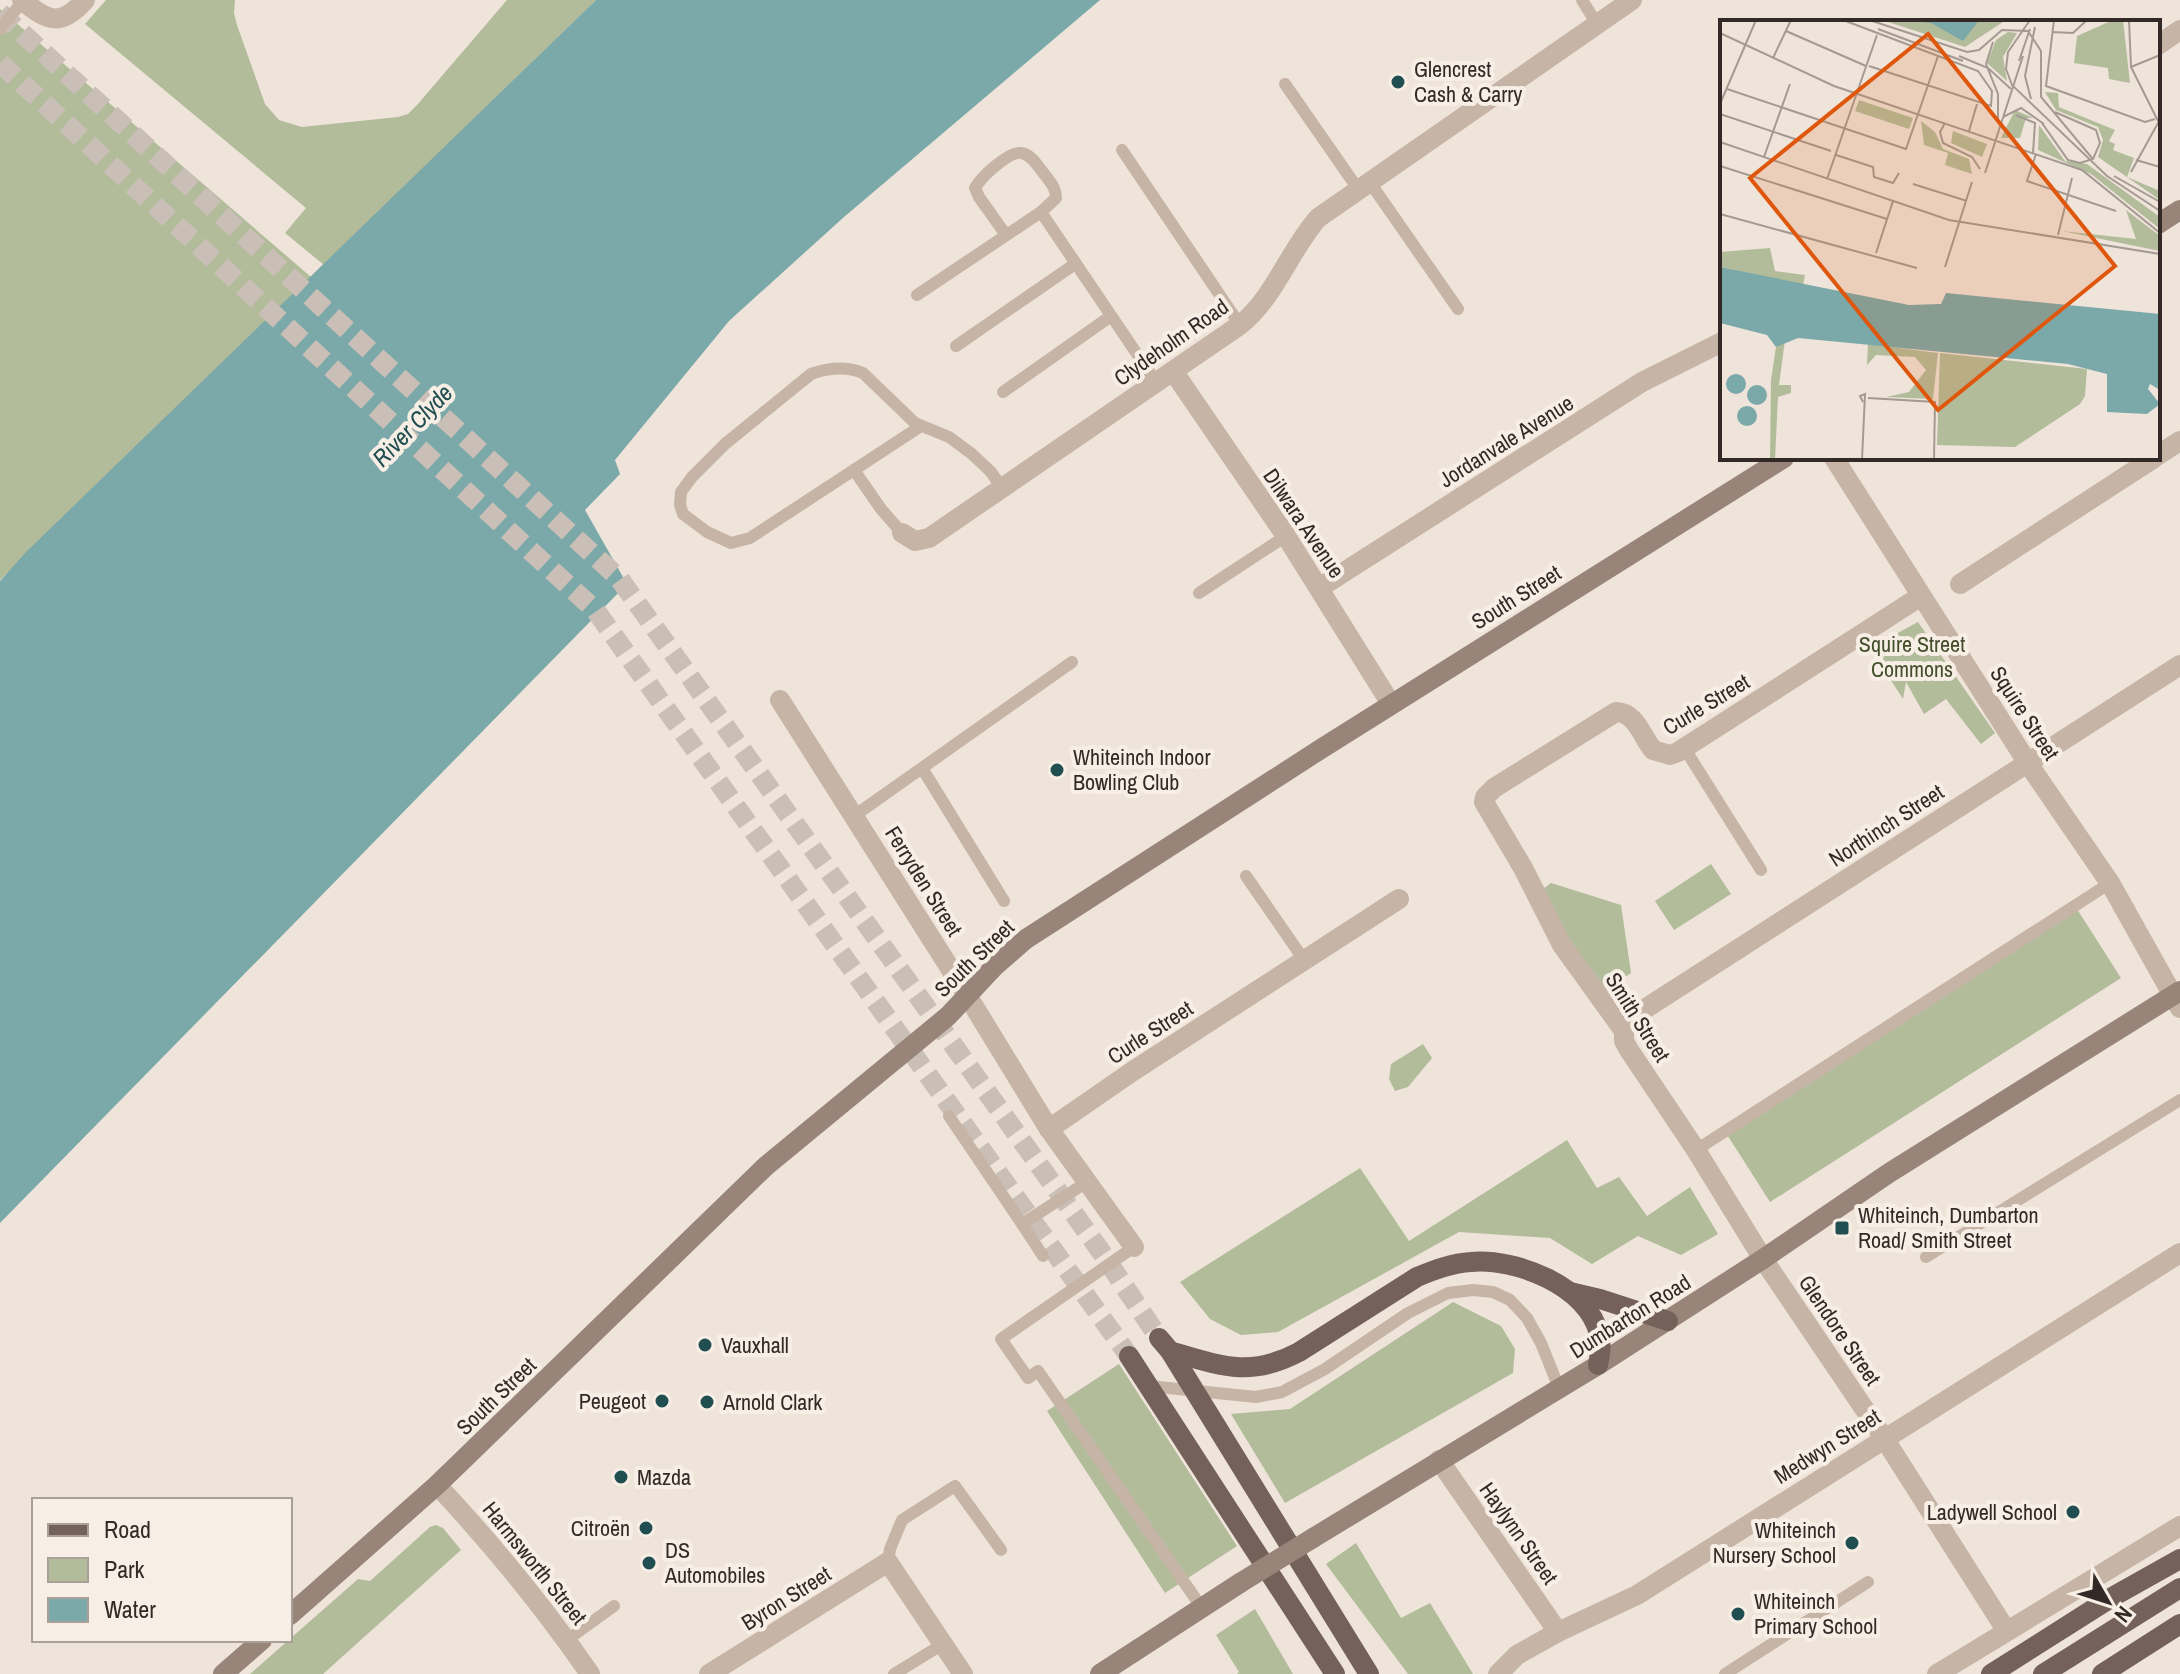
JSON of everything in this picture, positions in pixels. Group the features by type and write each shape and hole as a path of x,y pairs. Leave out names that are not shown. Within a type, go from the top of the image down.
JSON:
{"main road":[{"path":"1369,1674 1165,1345 1219,1365 1243,1368 1279,1362 1417,1277 1436,1269 1472,1262 1493,1262 1534,1272 1570,1292 1668,1321"},
{"path":"1570,1292 1599,1330 1598,1365"},
{"path":"1129,1356 1335,1674"},
{"path":"1991,1674 2114,1596 2180,1559"},
{"path":"2043,1674 2180,1588"},
{"path":"2102,1674 2180,1624"}],"street":[{"path":"22,0 38,14 57,20 73,14 85,0"},
{"name":"Clydeholm Road","path":"902,533 915,541 929,538 1240,325 1263,301 1302,237 1327,211 1632,0"},
{"path":"2160,44 2180,30"},
{"path":"2160,223 2180,210"},
{"name":"Jordanvale Avenue","path":"1319,588 1642,382 1720,343"},
{"name":"Dilwara Avenue","path":"1165,377 1286,536 1391,704"},
{"path":"2160,454 2180,441"},
{"name":"South Street","path":"292,1613 437,1485 766,1166 940,1023 1026,939 1391,704 1781,460"},
{"name":"Squire Street","path":"1835,460 2027,762 2110,883 2177,998"},
{"path":"1960,584 2151,460"},
{"name":"Curle Street","path":"1485,797 1494,788 1616,712 1622,711 1631,717 1653,750 1670,755 1685,749 1921,596"},
{"name":"Northinch Street","path":"1624,1031 1637,1014 2179,667"},
{"name":"Ferryden Street","path":"780,700 1049,1129 1134,1247"},
{"name":"Smith Street","path":"1485,797 1486,807 1523,868 1562,945 1624,1031 1624,1041 1629,1050 1696,1150 1763,1259"},
{"name":"Curle Street","path":"1049,1129 1399,899"},
{"name":"Dumbarton Road","path":"1100,1674 1240,1583 1668,1321 1889,1173 2177,998"},
{"name":"Medwyn Street","path":"1498,1674 1517,1655 1637,1595 2180,1253"},
{"name":"Glendore Street","path":"1763,1259 1884,1438 2006,1630"},
{"name":"Haylynn Street","path":"1439,1460 1558,1632"},
{"name":"Harmsworth Street","path":"437,1485 490,1542 590,1674"},
{"path":"1937,1674 2180,1526"},
{"path":"888,1562 963,1674"},
{"name":"Byron Street","path":"709,1674 888,1562"},
{"path":"223,1674 260,1642"}],"lane":[{"path":"0,29 22,0"},
{"path":"1582,0 1597,24"},
{"path":"1285,84 1458,309"},
{"path":"1122,150 1240,325"},
{"path":"917,295 1052,204 1056,192 1028,155 1022,153 1014,153 982,177 975,188 1006,235"},
{"path":"1041,212 1111,316 1165,377"},
{"path":"956,346 1075,264"},
{"path":"1003,392 1111,316"},
{"path":"921,426 740,542 731,543 707,532 683,514 680,505 684,486 725,444 802,380 822,370 853,369 863,373 910,419 949,437 972,454 1002,488"},
{"path":"854,470 902,533"},
{"path":"1199,593 1286,536"},
{"path":"854,816 1072,662"},
{"path":"1685,749 1761,870"},
{"path":"922,768 1004,901"},
{"path":"1246,876 1304,960"},
{"path":"1696,1150 2110,883"},
{"path":"1926,1257 2180,1100"},
{"path":"949,1116 1043,1256"},
{"path":"1022,1224 1087,1182"},
{"path":"1134,1247 1001,1339 1028,1378 1038,1371 1202,1608"},
{"path":"1149,1386 1256,1397 1282,1392 1325,1369 1408,1313 1448,1293 1473,1290 1493,1292 1510,1300 1527,1318 1559,1388"},
{"path":"888,1562 902,1520 955,1486 1001,1550"},
{"path":"1725,1674 1868,1582"},
{"path":"567,1640 614,1606"},
{"path":"894,1674 943,1644"}],"green space":[{"path":"106,0 235,0 237,25 265,104 279,120 302,127 408,114 507,0 596,0 324,265 285,233 306,208 85,24"},
{"path":"0,9 311,277 0,580"},
{"name":"Squire Street Commons","path":"1918,622 1995,733 1981,744 1946,699 1924,714 1906,682 1903,699 1870,648"},
{"path":"1711,864 1731,894 1674,930 1655,901"},
{"path":"1551,883 1621,905 1631,973 1600,994 1536,894"},
{"path":"2077,909 2121,978 1770,1202 1726,1133"},
{"path":"1423,1044 1432,1058 1408,1087 1395,1091 1389,1079 1391,1064"},
{"path":"1567,1140 1597,1188 1619,1177 1647,1216 1690,1187 1718,1234 1681,1255 1638,1236 1592,1264 1550,1238 1459,1232 1278,1332 1241,1335 1210,1319 1180,1282 1360,1168 1409,1241"},
{"path":"1453,1302 1501,1326 1515,1349 1513,1373 1285,1503 1231,1414 1290,1409"},
{"path":"1119,1364 1237,1546 1165,1593 1047,1411"},
{"path":"436,1525 443,1528 461,1550 323,1674 250,1674 286,1642 292,1642 292,1637 358,1579 370,1581"},
{"path":"1356,1543 1401,1618 1430,1603 1473,1674 1408,1674 1326,1564"},
{"path":"1255,1609 1293,1674 1237,1674 1239,1672 1216,1635"}],"water":[{"name":"River Clyde","path":"596,0 1100,0 844,217 729,321 615,460 620,474 585,510 627,584 0,1223 0,581 26,552"}],"tunnel":[{"path":"0,13 619,578 1102,1253 1159,1338"},
{"path":"0,63 596,611 1129,1356"}],"place":[{"name":"Glencrest Cash & Carry","path":"1398,82"},
{"name":"Whiteinch Indoor Bowling Club","path":"1057,770"},
{"name":"Whiteinch, Dumbarton Road/ Smith Street","path":"1842,1228"},
{"name":"Vauxhall","path":"705,1345"},
{"name":"Peugeot","path":"662,1401"},
{"name":"Arnold Clark","path":"707,1402"},
{"name":"Mazda","path":"621,1477"},
{"name":"Ladywell School","path":"2073,1512"},
{"name":"Citroën","path":"646,1528"},
{"name":"Whiteinch Nursery School","path":"1852,1543"},
{"name":"DS Automobiles","path":"649,1563"},
{"name":"Whiteinch Primary School","path":"1738,1614"}]}
